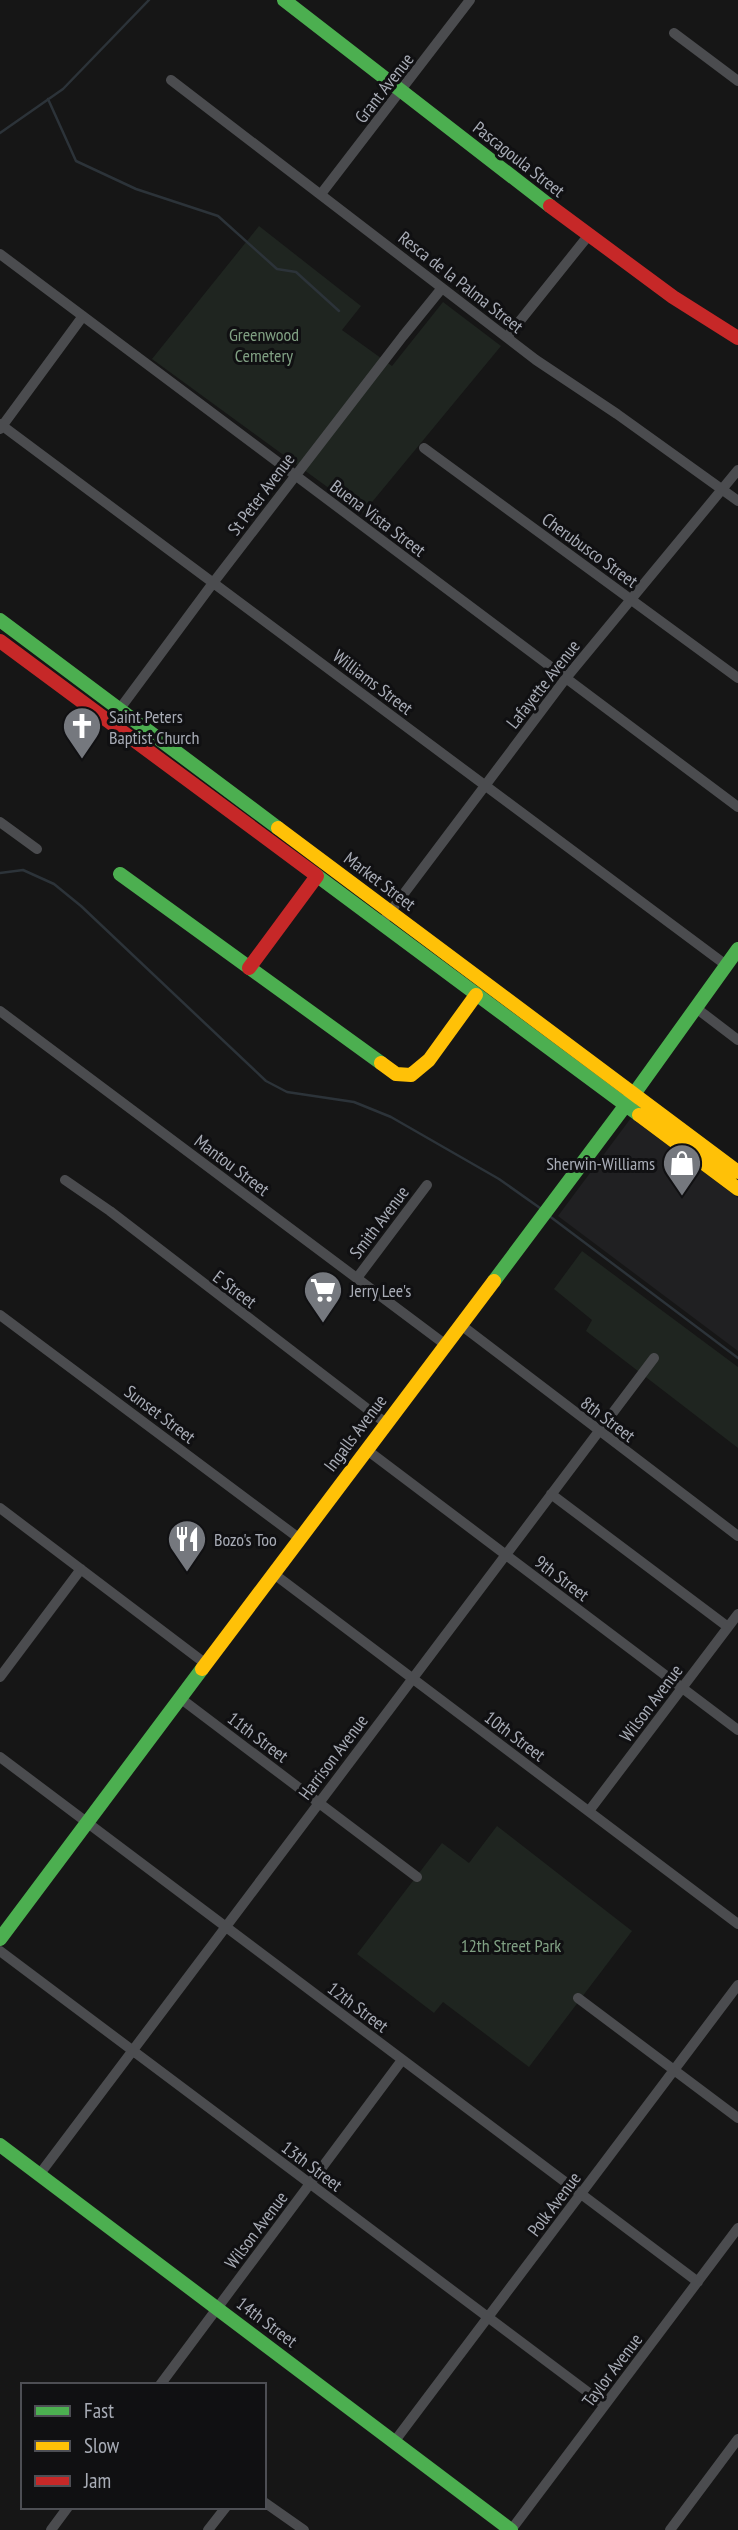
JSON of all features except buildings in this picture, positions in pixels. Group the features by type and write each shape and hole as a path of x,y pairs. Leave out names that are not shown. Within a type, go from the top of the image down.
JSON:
{"street":[{"name":"Pascagoula Street","path":"284,0 588,236 673,297 738,338"},
{"name":"Grant Avenue","path":"321,194 402,92 470,0"},
{"path":"674,33 738,82"},
{"name":"Resca de la Palma Street","path":"171,80 536,360 617,414 738,502"},
{"path":"507,337 588,236"},
{"name":"Buena Vista Street","path":"0,254 738,807"},
{"name":"St Peter Avenue","path":"114,716 295,475 442,288"},
{"path":"1,426 83,316"},
{"name":"Williams Street","path":"1,426 726,965"},
{"name":"Cherubusco Street","path":"424,448 738,678"},
{"name":"Lafayette Avenue","path":"385,918 566,678 738,470"},
{"name":"Market Street","path":"0,620 114,716 317,876 385,918 477,995 738,1172"},
{"name":"Market Street","path":"0,641 114,716 630,1100 738,1189"},
{"path":"0,822 37,849"},
{"path":"120,874 396,1074 411,1075 429,1060 477,995"},
{"path":"249,968 317,876"},
{"name":"Ingalls Avenue","path":"0,1938 630,1100 738,949"},
{"path":"696,1009 738,1040"},
{"name":"Mantou Street","path":"0,1011 446,1345"},
{"name":"E Street","path":"65,1180 110,1211 387,1424"},
{"name":"Smith Avenue","path":"357,1278 427,1185"},
{"name":"Sunset Street","path":"0,1315 300,1539"},
{"name":"8th Street","path":"461,1325 738,1536"},
{"name":"Harrison Avenue","path":"39,2175 654,1358"},
{"name":"9th Street","path":"367,1450 738,1730"},
{"path":"551,1494 728,1627"},
{"path":"0,1508 206,1664"},
{"path":"0,1677 81,1569"},
{"name":"10th Street","path":"274,1574 738,1924"},
{"name":"Wilson Avenue","path":"589,1811 738,1614"},
{"name":"11th Street","path":"180,1698 417,1877"},
{"name":"12th Street","path":"0,1757 698,2282"},
{"name":"13th Street","path":"0,1951 605,2405"},
{"name":"Polk Avenue","path":"394,2442 738,1985"},
{"path":"578,1998 738,2118"},
{"name":"Wilson Avenue","path":"161,2383 402,2060"},
{"name":"14th Street","path":"0,2145 511,2530"},
{"name":"Taylor Avenue","path":"511,2530 738,2229"},
{"path":"670,2530 738,2439"},
{"path":"266,2503 303,2530"},
{"path":"51,2530 67,2509"},
{"path":"208,2530 224,2509"}],"shaded area":[{"path":"631,1118 738,1198 738,1351 558,1216"}],"green space":[{"name":"Greenwood Cemetery","path":"259,226 361,306 342,330 392,366 443,302 501,346 363,513 152,359"},
{"path":"582,1251 738,1367 738,1448 586,1331 592,1320 554,1289"},
{"name":"12th Street Park","path":"497,1826 632,1931 529,2067 443,2002 434,2013 357,1954 442,1843 469,1863"}],"waterway":[{"path":"0,133 63,89 149,0"},
{"path":"48,99 76,161 136,189 218,216 277,269 296,272 339,311"},
{"path":"0,873 23,870 54,884 81,906 266,1081 287,1092 354,1102 391,1117 499,1179 540,1208"},
{"path":"548,1215 738,1358"}],"traffic: fast":[{"path":"284,0 550,206"},
{"path":"0,620 278,828"},
{"path":"120,874 381,1063"},
{"path":"316,875 639,1115"},
{"path":"494,1281 738,949"},
{"path":"0,1939 202,1669"},
{"path":"0,2145 511,2530"}],"traffic: slow":[{"path":"278,828 738,1172"},
{"path":"381,1063 396,1074 411,1075 429,1060 476,995"},
{"path":"639,1115 738,1189"},
{"path":"202,1669 494,1281"}],"traffic: jam":[{"path":"550,206 673,297 738,338"},
{"path":"0,641 316,875"},
{"path":"249,968 317,876"}],"place":[{"name":"Saint Peters Baptist Church","path":"82,760"},
{"name":"Sherwin-Williams","path":"682,1197"},
{"name":"Jerry Lee's","path":"323,1324"},
{"name":"Bozo's Too","path":"187,1573"}]}
